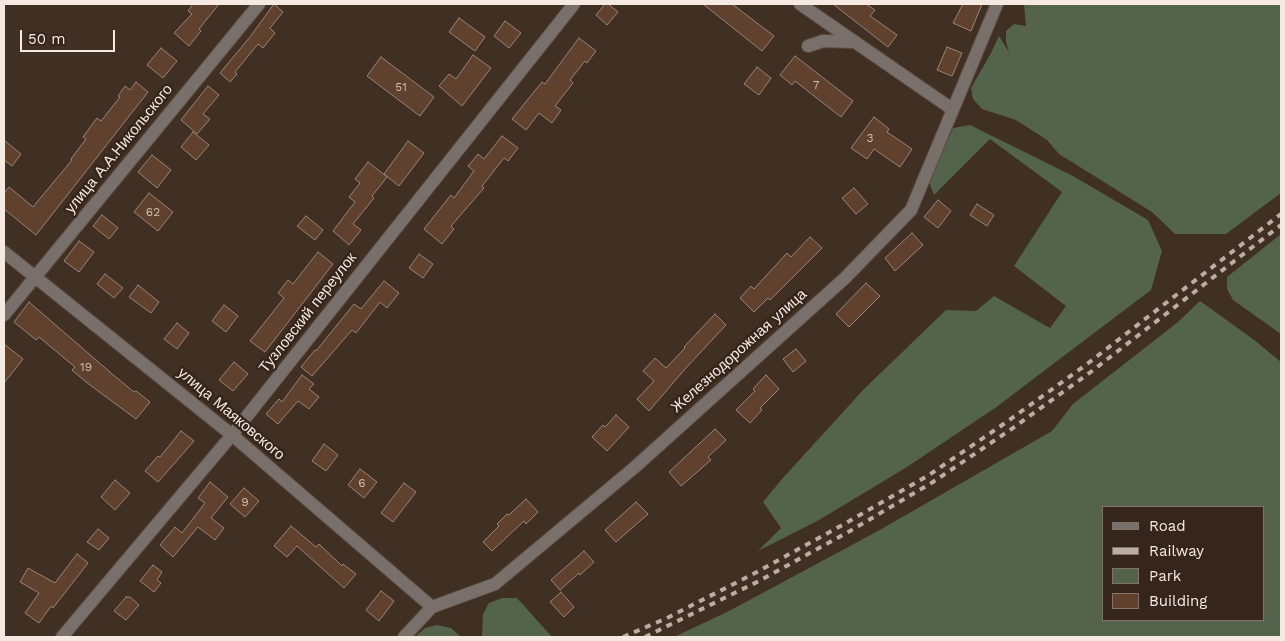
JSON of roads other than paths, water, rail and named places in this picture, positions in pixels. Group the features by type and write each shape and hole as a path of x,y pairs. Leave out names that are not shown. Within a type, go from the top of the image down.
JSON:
{"street":[{"name":"улица А.А.Никольского","path":"4,315 259,4"},
{"name":"Тузловский переулок","path":"62,637 232,435 574,4"},
{"path":"800,4 952,109"},
{"name":"Железнодорожная улица","path":"404,637 432,608 495,584 634,467 844,278 911,210 997,4"},
{"path":"808,46 823,41 855,42"},
{"name":"улица Маяковского","path":"4,252 232,435 432,608"}],"railway":[{"path":"623,637 667,618 755,573 929,475 1087,364 1281,214"},
{"path":"645,637 759,581 850,531 933,482 1013,428 1092,371 1281,225"}]}
